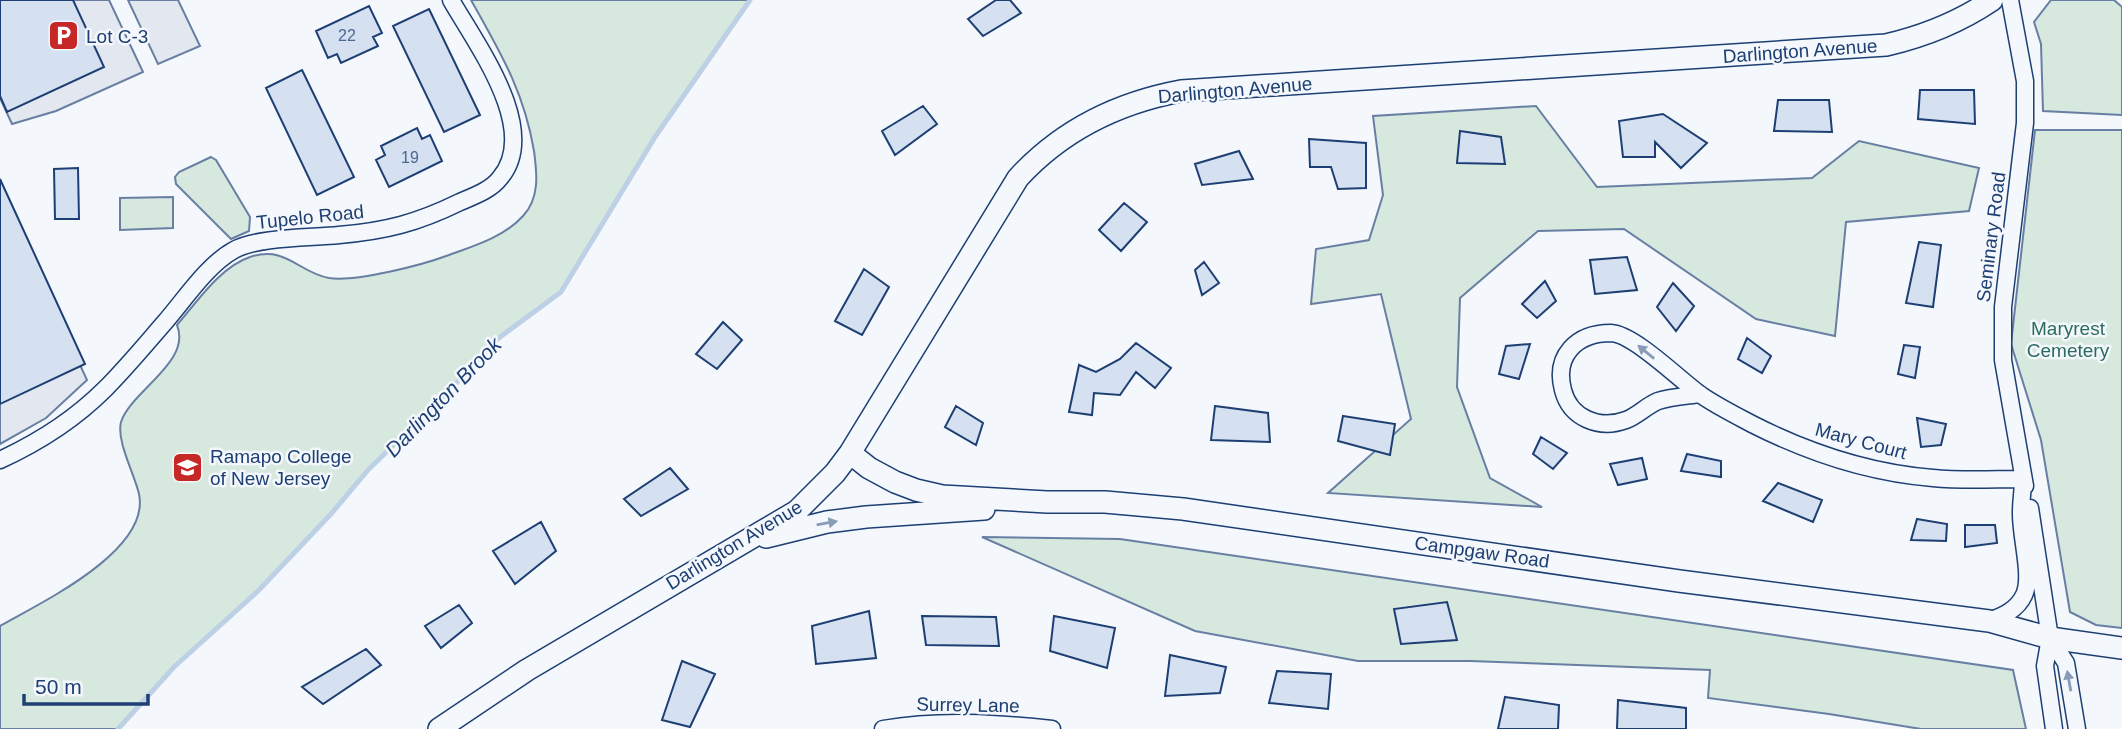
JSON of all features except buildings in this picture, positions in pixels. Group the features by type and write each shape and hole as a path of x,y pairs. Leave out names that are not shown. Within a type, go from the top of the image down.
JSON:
{"main road":[{"name":"Darlington Avenue","path":"439,729 538,663 797,511 835,473 849,453 1018,178 1060,139 1094,119 1153,96 1181,91 1886,45 1918,38 1946,27 1992,0"},
{"name":"Campgaw Road","path":"849,453 895,482 942,496 1047,502 1105,502 1183,509 1679,581 1989,621 2050,638 2122,648"},
{"path":"737,545 827,522 1047,502"}],"street":[{"name":"Tupelo Road","path":"0,460 44,436 103,391 211,270 233,250 259,243 367,233 399,227 455,205 499,180 511,161 514,149 508,104 452,0"},
{"name":"Seminary Road","path":"2010,0 2025,81 2025,123 2003,307 2003,360 2050,638 2045,666 2054,729"},
{"name":"Mary Court","path":"1700,394 1659,401 1627,420 1592,422 1575,414 1565,398 1560,379 1565,354 1585,337 1613,333 1636,344 1700,394 1751,424 1811,451 1897,474 1936,479 2024,478"},
{"name":"Seminary Road","path":"1989,621 2008,614 2026,591 2021,513 2024,478"},
{"name":"Seminary Road","path":"2050,638 2066,663 2077,729"},
{"name":"Surrey Lane","path":"883,729 950,722 990,722 1052,729"}],"green space":[{"path":"471,0 750,0 655,137 561,292 492,343 453,387 368,470 331,514 258,591 174,667 118,729 0,729 0,626 89,573 111,555 128,535 138,515 139,494 123,448 121,422 136,399 169,364 179,339 177,325 219,277 239,262 262,254 283,257 329,278 356,278 389,272 437,259 488,240 507,230 528,209 535,193 536,176 530,129 510,72"},
{"path":"2051,0 2114,0 2122,7 2122,115 2043,111 2041,44 2034,22"},
{"path":"1536,106 1597,187 1812,178 1859,141 1979,168 1969,211 1846,222 1835,336 1756,319 1624,229 1538,231 1460,298 1457,387 1490,478 1542,507 1328,493 1411,419 1381,294 1311,304 1316,249 1369,240 1383,195 1373,116"},
{"name":"Maryrest Cemetery","path":"2035,130 2122,130 2122,628 2096,625 2070,612 2041,440 2011,344"},
{"path":"211,157 216,160 250,217 249,231 231,239 176,184 175,177 179,172"},
{"path":"173,197 173,228 120,230 120,198"},
{"path":"982,537 1120,539 2013,670 2026,729 1921,729 1708,698 1710,670 1470,661 1358,661 1195,631"}],"shaded area":[{"name":"Lot C-3","path":"0,0 109,0 143,72 56,111 12,124 0,98"},
{"path":"128,0 178,0 200,46 158,64"},
{"path":"0,192 87,380 46,418 0,444"}],"waterway":[{"name":"Darlington Brook","path":"118,729 174,667 258,591 331,514 368,470 453,387 492,343 561,292 655,137 750,0"}],"place":[{"name":"Lot C-3","path":"63,36"},
{"name":"Ramapo College of New Jersey","path":"187,467"}]}
